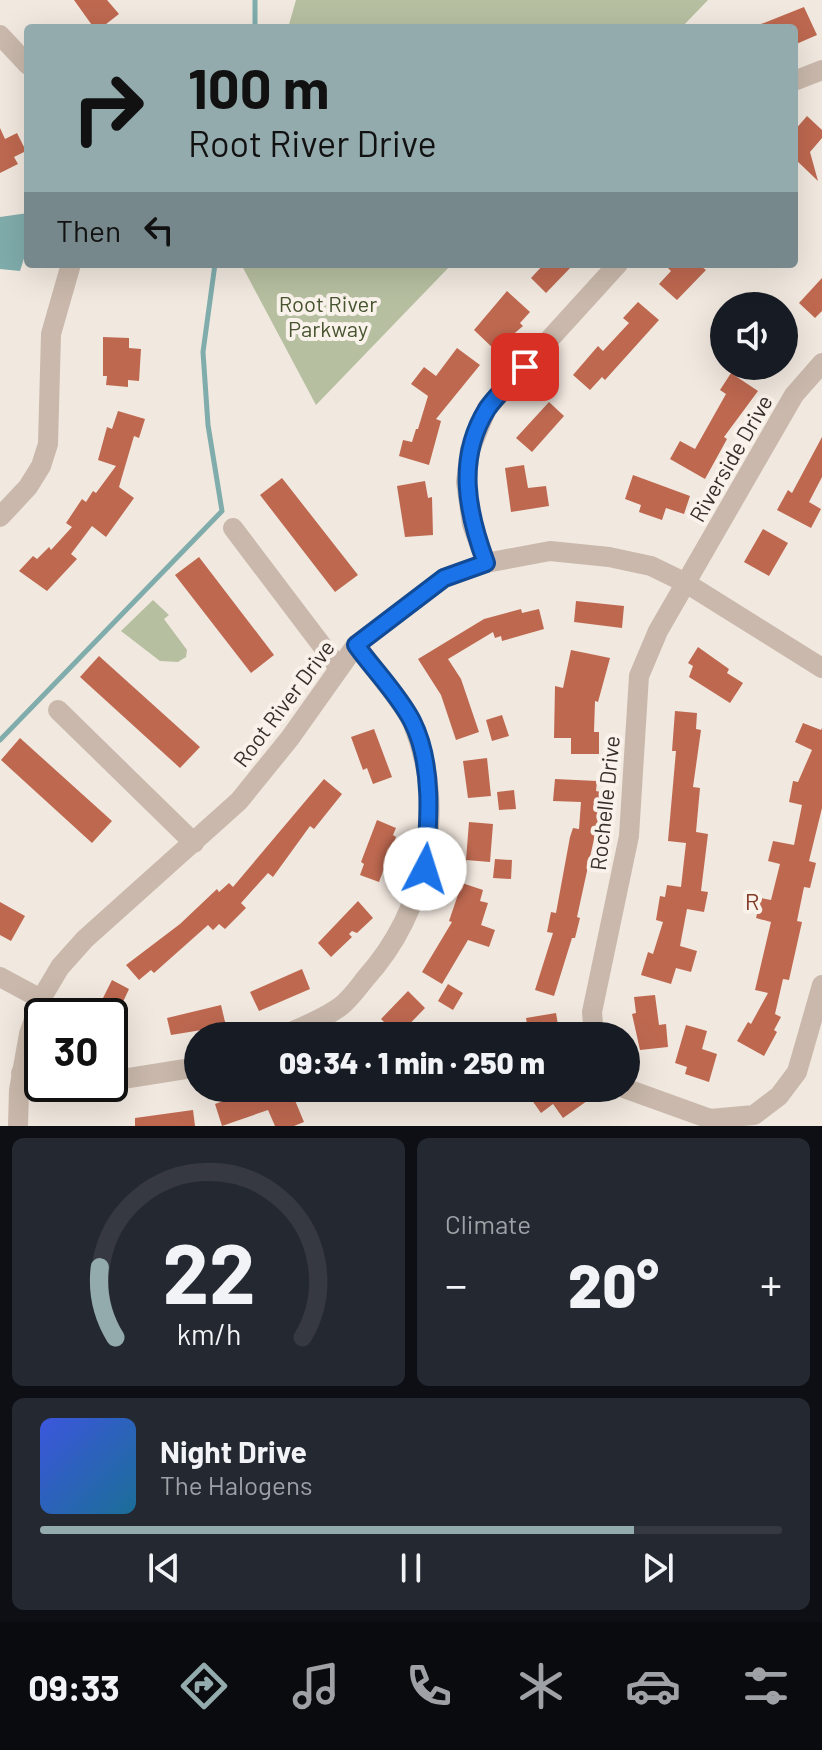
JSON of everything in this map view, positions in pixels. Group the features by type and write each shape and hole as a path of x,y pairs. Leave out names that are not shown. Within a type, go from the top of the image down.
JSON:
{"street":[{"path":"0,35 24,61"},
{"path":"798,79 822,70"},
{"path":"0,517 28,487 41,466 48,444 51,334 70,268"},
{"path":"486,563 472,524 466,482 470,450 487,408 614,268"},
{"name":"Riverside Drive","path":"686,583 794,395 822,363"},
{"path":"233,528 339,668"},
{"name":"Root River Drive","path":"42,998 60,967 85,939 239,801 290,738 356,645 444,578 486,563 550,551 609,557 651,566 686,583 822,668"},
{"name":"Rochelle Drive","path":"593,1022 592,1012 629,836 639,676 658,631 686,583"},
{"path":"309,1022 341,1006 376,967 400,933 416,900 425,869 428,795 412,721 356,645"},
{"path":"58,710 194,843"},
{"path":"0,977 39,998"},
{"path":"640,1094 710,1119 754,1115 779,1096 797,1072 819,1011 822,985"},
{"name":"Root River Drive","path":"18,1126 24,1062"},
{"path":"128,1078 184,1069"}],"green space":[{"path":"296,0 708,0 685,24 289,24"},
{"name":"Root River Parkway","path":"243,268 448,268 316,405"},
{"path":"153,600 169,615 164,619 187,650 186,657 178,662 160,661 121,631"}],"water":[{"path":"24,214 24,258 20,271 0,269 0,217"}],"building":[{"path":"74,0 107,0 119,14 106,24 91,24"},
{"path":"804,7 817,35 798,43 798,24 761,24"},
{"path":"807,116 822,130 822,138 810,152 818,181 798,162 798,126"},
{"path":"0,128 5,139 17,133 24,152 14,157 18,164 0,173"},
{"path":"540,268 570,268 546,293 531,278"},
{"path":"668,268 706,270 677,300 659,284 671,271"},
{"path":"822,278 822,311 815,318 799,303"},
{"path":"507,291 530,312 520,323 523,326 495,350 474,330"},
{"path":"638,302 659,320 605,380 602,377 590,390 573,375 598,346 603,351 629,323 623,318"},
{"path":"103,337 129,338 129,348 141,349 139,381 128,380 128,387 106,385 107,376 103,376"},
{"path":"457,348 480,365 436,419 441,421 429,465 399,456 403,440 412,442 428,396 411,384 424,367 436,376"},
{"path":"726,380 742,380 758,391 724,437 727,439 705,479 670,459 680,441 695,449 726,394 720,390"},
{"path":"549,402 564,416 532,452 516,438"},
{"path":"118,411 145,419 139,438 134,436 119,487 134,498 106,537 92,526 71,554 77,559 47,591 19,571 33,556 37,559 49,547 51,550 72,527 66,523 82,499 86,502 93,491 96,493 116,466 98,460 107,427 112,429"},
{"path":"822,437 822,477 809,502 821,509 811,528 777,510 788,490 792,493"},
{"path":"524,465 528,488 546,486 549,506 511,512 505,468"},
{"path":"633,475 690,496 684,514 666,508 662,520 639,512 641,505 625,499"},
{"path":"282,478 358,575 335,592 260,495"},
{"path":"425,481 428,498 432,497 433,535 405,537 397,486"},
{"path":"763,529 788,543 769,576 744,562"},
{"path":"199,557 274,655 251,673 175,575"},
{"path":"576,601 624,606 622,628 574,622"},
{"path":"521,609 522,613 539,609 544,629 502,641 501,636 495,638 493,632 448,659 461,679 479,732 456,740 441,695 418,659 484,619"},
{"path":"698,647 743,683 730,703 689,677 693,666 688,663"},
{"path":"571,650 610,658 598,702 595,701 594,732 599,732 599,754 571,754 571,738 554,738 555,686 563,688"},
{"path":"99,656 200,747 180,768 80,677"},
{"path":"675,711 697,713 696,729 701,730 693,787 700,788 696,832 708,834 701,891 708,892 704,912 687,909 680,946 697,951 691,972 676,968 671,984 641,975 648,952 653,954 663,922 656,920 660,896 665,897 667,885 681,887 686,843 668,841 676,751 672,751"},
{"path":"502,715 509,736 492,741 486,720"},
{"path":"803,723 822,728 822,808 809,861 816,863 810,888 804,887 797,921 802,922 789,980 783,979 775,1014 781,1017 774,1030 777,1032 764,1056 737,1041 748,1022 751,1024 768,993 755,990 771,922 756,918 761,898 771,900 780,864 768,861 773,841 794,845 802,805 789,802 793,781 798,782 812,750 795,742"},
{"path":"374,729 392,777 373,784 367,768 363,770 351,737"},
{"path":"20,738 112,821 92,843 1,760"},
{"path":"487,758 491,796 468,798 463,761"},
{"path":"324,779 342,794 314,829 310,826 273,877 268,873 241,903 246,908 225,929 219,924 213,930 208,925 154,973 151,970 139,980 126,965 180,924 217,889 219,892 229,883 233,887"},
{"path":"555,779 597,781 596,791 601,792 599,816 577,917 580,918 554,996 535,990 553,933 547,932 551,912 556,913 570,837 573,828 579,829 581,802 553,801"},
{"path":"514,790 516,809 499,810 497,792"},
{"path":"377,820 396,828 393,835 396,837 379,882 360,875 364,864 361,862"},
{"path":"469,822 493,824 490,862 466,860"},
{"path":"495,859 512,860 511,879 493,878"},
{"path":"462,883 483,890 480,901 488,903 481,925 495,930 489,947 468,940 442,984 422,972 452,922 449,921"},
{"path":"358,901 373,918 357,933 352,931 349,934 352,937 331,957 318,943"},
{"path":"0,902 25,916 11,941 0,935"},
{"path":"302,969 310,989 259,1011 250,992"},
{"path":"112,980 129,989 125,998 103,998"},
{"path":"448,984 463,993 453,1010 438,1001"},
{"path":"408,991 425,1008 412,1022 384,1022 381,1019"},
{"path":"655,995 659,1025 666,1024 668,1047 640,1050 640,1022 634,1022 632,1014 636,1013 634,997"},
{"path":"221,1005 225,1022 184,1022 184,1033 171,1035 167,1018"},
{"path":"556,1013 558,1022 527,1022 526,1018"},
{"path":"686,1025 707,1031 702,1049 717,1054 709,1082 685,1074 687,1067 675,1063"},
{"path":"296,1102 304,1122 294,1126 275,1126 268,1110 222,1126 215,1104"},
{"path":"533,1102 586,1102 563,1118 553,1104 541,1113"},
{"path":"193,1110 195,1126 135,1126 135,1118"}],"waterway":[{"path":"255,0 255,24"},
{"path":"0,740 222,511 208,425 203,352 214,268"}],"district":[{"name":"R","path":"753,900"}],"route":[{"path":"425,869 429,831 428,795 412,721 356,645 444,578 486,563 472,524 466,482 470,450 487,408 525,367"}]}
